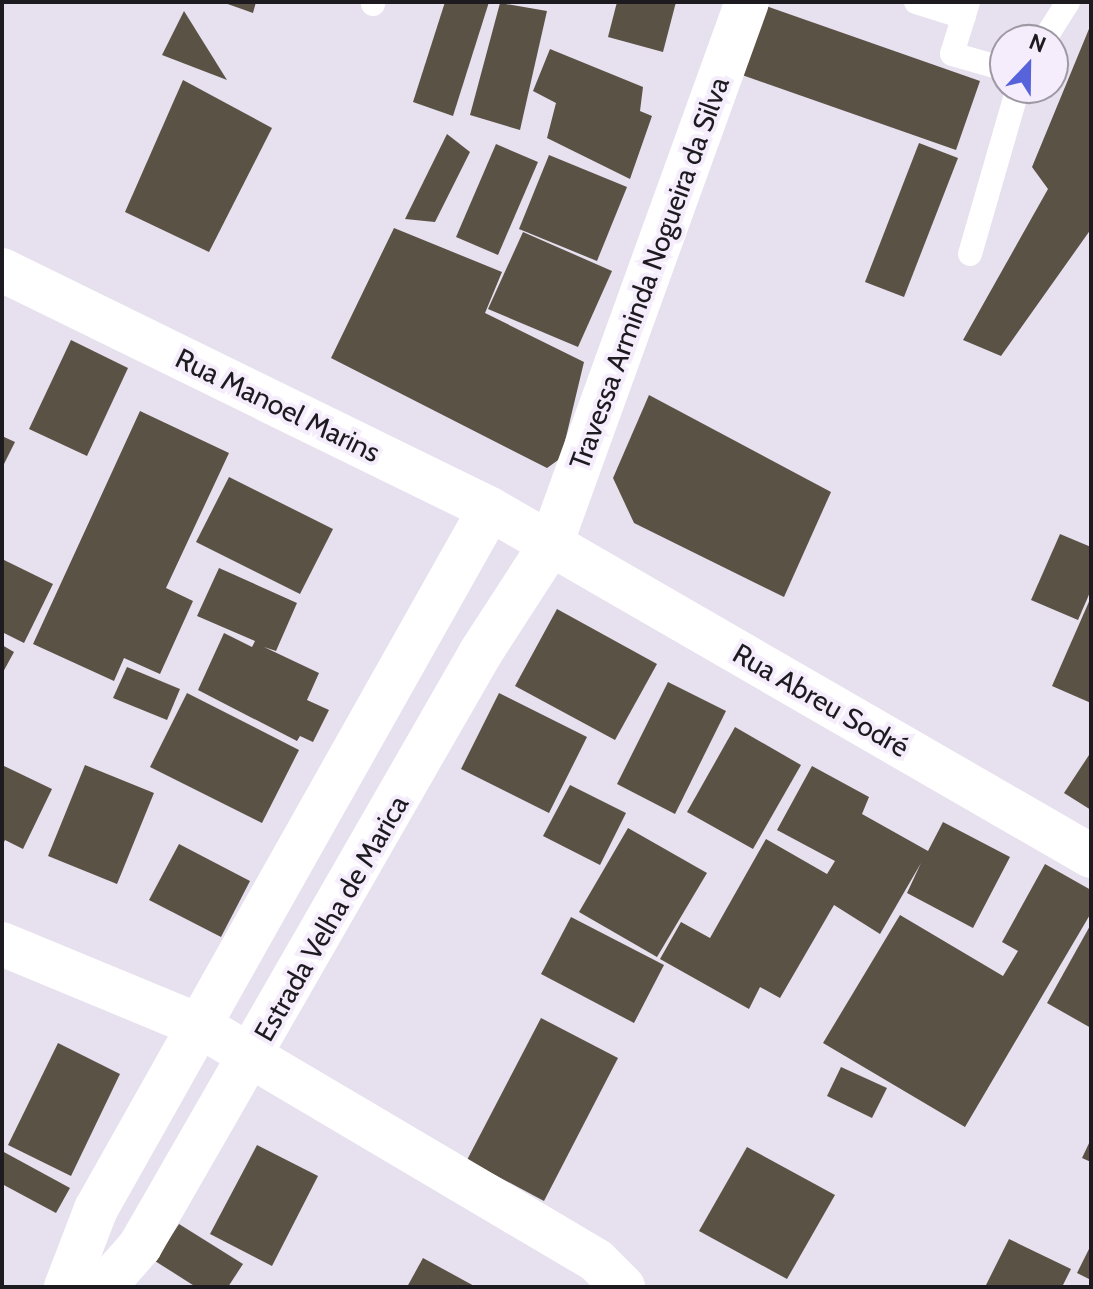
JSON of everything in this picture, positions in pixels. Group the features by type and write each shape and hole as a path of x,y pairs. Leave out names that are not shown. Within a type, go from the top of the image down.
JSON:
{"street":[{"name":"Travessa Arminda Nogueira da Silva","path":"551,544 747,2"},
{"name":"Rua Manoel Marins","path":"2,270 490,509 551,544"},
{"path":"66,1287 96,1209 422,637 490,509"},
{"name":"Rua Abreu Sodré","path":"551,544 1091,856"},
{"name":"Estrada Velha de Marica","path":"104,1287 140,1246 252,1056 481,652 551,544"},
{"path":"2,944 200,1026 597,1261 623,1287"}],"lane":[{"path":"916,2 966,10 952,54 989,64"},
{"path":"1054,24 1068,2"},
{"path":"970,254 1013,104"}],"building":[{"path":"222,2 256,2 253,13"},
{"path":"445,2 489,2 453,116 413,102"},
{"path":"617,2 676,2 663,52 608,37"},
{"path":"500,3 547,11 520,130 470,115"},
{"path":"766,6 980,81 956,150 742,75"},
{"path":"184,11 227,80 162,55"},
{"path":"1091,24 1091,229 1001,356 963,340 1048,189 1032,167 1058,104 1069,104 1069,77"},
{"path":"550,49 643,87 640,111 652,116 630,179 547,138 556,103 533,91"},
{"path":"183,80 272,128 209,252 125,212"},
{"path":"447,134 470,152 435,222 405,219"},
{"path":"919,143 958,158 904,297 865,282"},
{"path":"496,144 538,162 498,255 456,237"},
{"path":"549,155 627,187 597,261 519,229"},
{"path":"394,228 502,272 485,313 584,362 561,458 547,468 331,358"},
{"path":"523,232 612,271 578,347 488,309"},
{"path":"71,340 128,368 87,456 29,429"},
{"path":"649,395 831,492 784,597 634,523 613,478"},
{"path":"140,411 229,453 166,588 193,601 160,674 124,658 114,681 33,644"},
{"path":"2,436 15,442 2,468"},
{"path":"229,477 333,529 300,594 196,542"},
{"path":"1060,534 1091,547 1091,590 1078,620 1031,600"},
{"path":"2,559 53,584 24,643 2,632"},
{"path":"219,568 297,603 276,651 264,647 319,673 307,700 329,710 313,742 300,736 297,741 198,690 224,633 252,647 255,641 197,616"},
{"path":"1091,597 1091,703 1052,686"},
{"path":"557,609 657,664 615,740 515,686"},
{"path":"2,645 14,652 2,674"},
{"path":"127,667 180,689 167,720 113,698"},
{"path":"668,682 726,711 675,814 617,784"},
{"path":"187,693 299,750 262,823 150,767"},
{"path":"499,693 587,737 549,813 461,769"},
{"path":"735,727 801,765 753,849 687,812"},
{"path":"1091,752 1091,810 1064,793"},
{"path":"2,765 52,789 23,849 5,840 2,846"},
{"path":"85,765 154,793 117,884 48,856"},
{"path":"812,766 869,797 862,814 928,851 943,822 1010,857 973,928 907,893 921,863 880,934 834,905 780,998 760,987 749,1009 660,959 681,922 710,938 766,839 827,874 835,861 777,830"},
{"path":"570,785 626,813 600,865 543,836"},
{"path":"628,828 707,873 657,957 579,912"},
{"path":"179,844 250,881 221,937 149,900"},
{"path":"1045,864 1091,890 1091,913 965,1127 823,1043 900,915 1003,976 1018,951 1002,942"},
{"path":"571,917 664,965 634,1023 541,974"},
{"path":"1091,924 1091,1028 1047,1003"},
{"path":"541,1018 618,1058 544,1201 467,1160"},
{"path":"58,1043 120,1074 71,1176 8,1145"},
{"path":"841,1067 887,1088 872,1118 827,1096"},
{"path":"1091,1139 1091,1162 1082,1158"},
{"path":"257,1145 318,1176 272,1266 210,1234"},
{"path":"747,1147 835,1195 787,1279 699,1231"},
{"path":"2,1151 70,1188 56,1213 2,1184"},
{"path":"179,1224 243,1264 228,1287 196,1287 155,1261"},
{"path":"1009,1239 1071,1269 1062,1287 985,1287"},
{"path":"1091,1245 1091,1280 1077,1273"},
{"path":"423,1258 476,1287 407,1287"}]}
